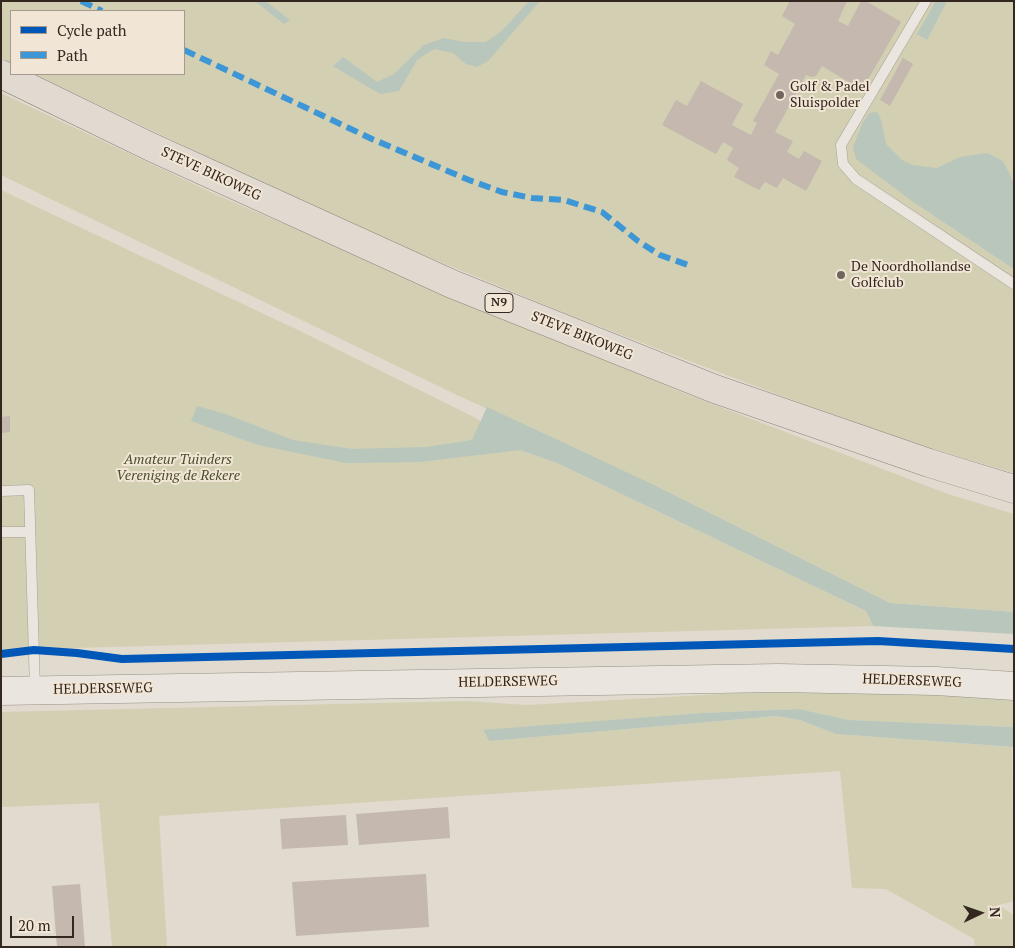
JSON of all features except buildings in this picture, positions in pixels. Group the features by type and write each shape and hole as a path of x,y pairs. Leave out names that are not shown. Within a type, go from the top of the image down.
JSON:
{"main road":[{"name":"STEVE BIKOWEG","path":"1,74 151,147 452,284 715,389 928,463 1014,489"},
{"name":"HELDERSEWEG","path":"1,691 778,678 926,681 1014,686"}],"lane":[{"path":"926,1 841,145 843,164 856,179 1014,284"},
{"path":"1,490 29,490 34,690"},
{"path":"1,532 30,532"}],"green space":[{"path":"1,1 1014,1 1014,473 913,443 776,394 572,316 348,224 36,75 185,75 185,10 10,10 10,62 1,58"},
{"path":"1,93 217,195 686,394 948,494 1014,514 1014,612 890,603 650,483 457,395 1,175"},
{"name":"Amateur Tuinders Vereniging de Rekere","path":"1,190 300,331 476,418 520,450 557,463 866,611 873,626 1,650"},
{"path":"828,688 1014,698 1014,727 849,720 799,709 702,713 483,731 489,741 777,716 800,720 836,734 1012,747 1014,901 999,905 1013,915 1014,947 975,947 974,939 886,889 852,888 840,771 159,816 167,947 112,947 99,803 1,807 1,712 466,701 527,705"}],"shaded area":[{"path":"255,1 265,1 290,20 284,24"},
{"path":"529,1 540,1 488,61 477,67 466,64 453,53 434,49 417,60 399,91 380,94 333,66 343,57 377,82 394,74 424,45 444,38 464,42 486,42 502,31"},
{"path":"936,1 947,1 927,40 917,34"},
{"path":"870,113 878,113 881,120 886,144 902,160 912,165 937,168 960,157 987,153 1003,161 1014,183 1014,269 912,201 856,159 853,147 863,122"},
{"path":"197,406 225,414 293,440 352,449 427,447 472,440 487,407 650,483 890,603 1014,612 1014,634 873,626 866,611 557,463 520,450 420,462 346,463 258,445 191,421"},
{"path":"799,709 849,720 1014,727 1014,747 836,734 800,720 777,716 489,741 483,730 702,713"}],"marked path":[{"path":"81,1 100,10"},
{"path":"185,50 372,139 469,180 502,192 532,198 564,200 602,212 638,241 660,255 688,265"}],"cycle path":[{"path":"1,654 34,650 122,659 878,641 1014,649"}],"place":[{"name":"Golf & Padel Sluispolder","path":"780,95"},
{"name":"De Noordhollandse Golfclub","path":"841,275"}]}
